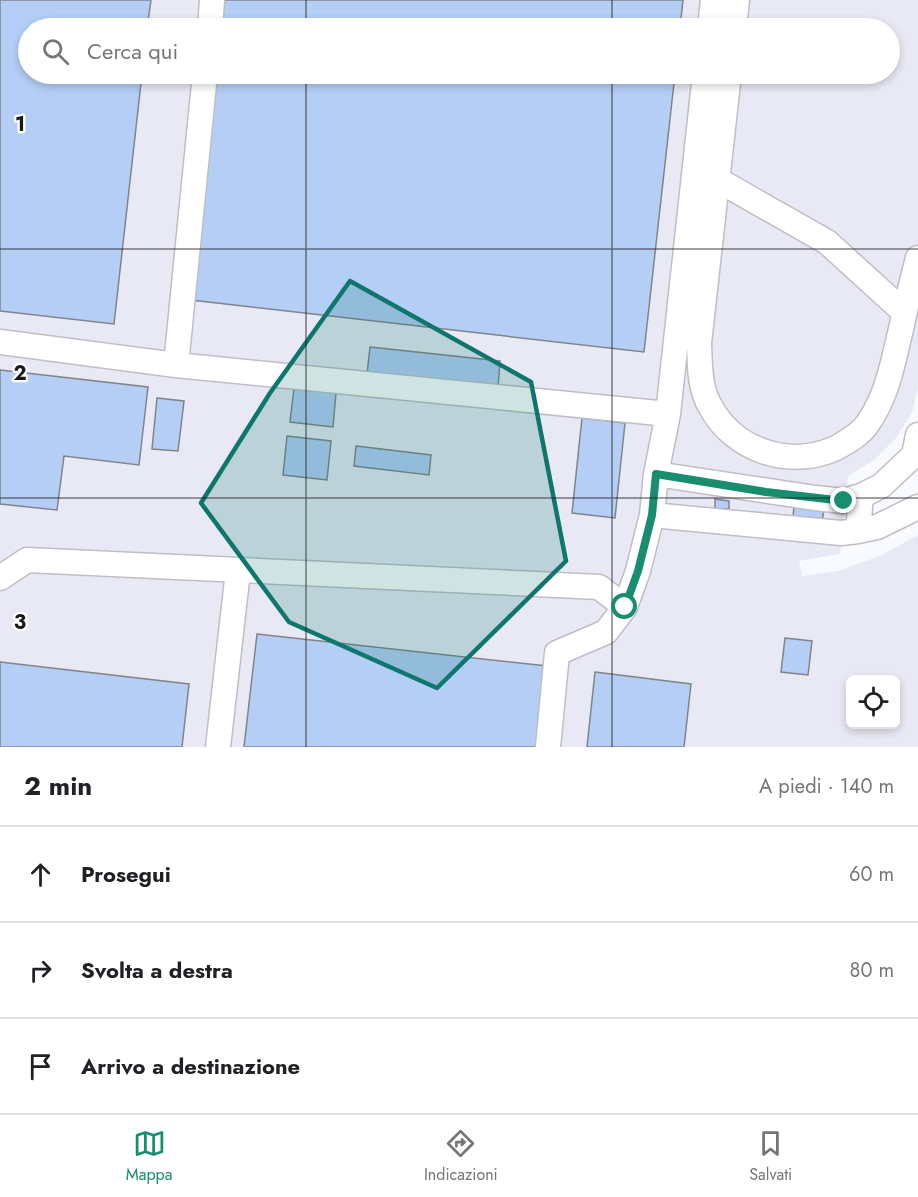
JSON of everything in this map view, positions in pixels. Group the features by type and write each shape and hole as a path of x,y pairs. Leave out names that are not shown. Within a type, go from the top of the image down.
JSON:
{"lane":[{"path":"211,18 213,0"},
{"path":"711,18 713,0"},
{"path":"735,18 737,0"},
{"path":"176,365 204,84"},
{"path":"548,747 557,653 606,632 625,607 638,571 652,515 656,474 668,414 704,84"},
{"path":"728,84 699,344 701,380 709,405 725,427 748,445 771,454 797,457 822,454 847,442 867,425 888,385 918,258"},
{"path":"694,176 718,180 827,242 904,312"},
{"path":"0,342 176,365 668,414"},
{"path":"656,474 766,492 844,501 881,486 914,455 918,435"},
{"path":"858,531 861,496"},
{"path":"652,515 841,533 877,527 918,507"},
{"path":"0,578 27,560 599,587 625,607"},
{"path":"218,747 238,571"}],"highlighted area":[{"path":"350,281 531,382 566,561 437,688 289,622 201,503 270,393"}],"shaded area":[{"path":"0,0 918,0 918,388 912,413 896,438 874,460 848,476 840,554 799,561 802,576 838,571 882,555 918,535 918,747 0,747"}],"building":[{"path":"0,0 151,0 148,18 18,18 18,84 141,84 114,324 0,311"},
{"path":"224,0 683,0 681,18 222,18"},
{"path":"215,84 674,84 644,352 191,300"},
{"path":"370,347 500,361 498,388 367,374"},
{"path":"0,370 148,387 139,465 64,456 57,510 0,504"},
{"path":"294,388 336,393 333,427 290,422"},
{"path":"157,398 184,401 178,451 152,449"},
{"path":"582,418 625,423 615,518 572,513"},
{"path":"287,436 331,441 327,480 283,475"},
{"path":"356,446 431,455 429,475 354,466"},
{"path":"715,499 729,501 729,509 715,509"},
{"path":"794,504 824,508 822,523 793,519"},
{"path":"257,634 547,666 538,747 244,747"},
{"path":"785,638 812,641 808,675 781,672"},
{"path":"0,662 189,684 182,747 0,747"},
{"path":"595,672 691,684 684,747 587,747"}],"route":[{"path":"625,607 638,571 652,515 656,474 766,492 844,501"}]}
